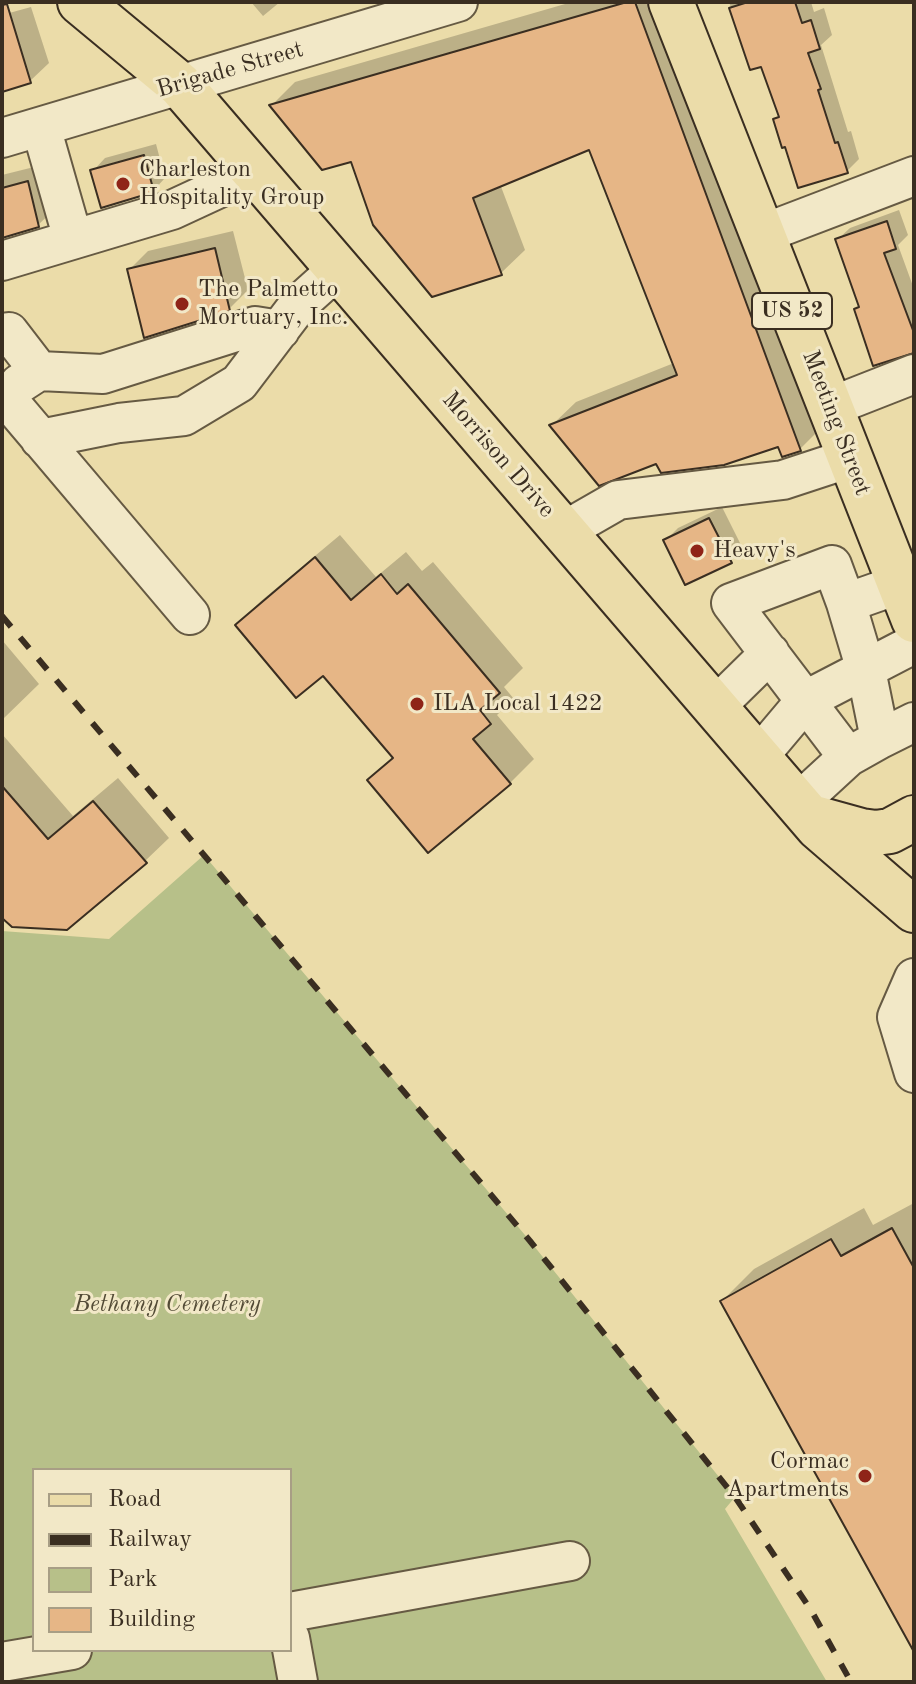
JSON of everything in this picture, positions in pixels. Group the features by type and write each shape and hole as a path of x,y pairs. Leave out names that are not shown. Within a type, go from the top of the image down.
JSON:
{"main road":[{"name":"Morrison Drive","path":"80,2 180,85 804,810 914,910"},
{"name":"Meeting Street","path":"671,2 908,600"},
{"path":"804,810 861,831 876,833 890,831 914,818"}],"street":[{"name":"Brigade Street","path":"2,138 180,85 399,11 458,2"},
{"path":"41,127 73,239"},
{"path":"2,261 172,210 254,172"},
{"path":"762,234 914,176"},
{"path":"40,439 119,423 184,416 239,383 299,304 339,268"},
{"path":"190,615 3,394 39,371 103,374 255,326 280,330"},
{"path":"2,336 9,332 39,371"},
{"path":"830,407 914,374"},
{"path":"564,531 618,500 783,480 850,458"},
{"path":"832,565 866,670 864,748 806,700 731,603 832,565"},
{"path":"846,603 908,600"},
{"path":"758,757 806,700 914,644"},
{"path":"715,707 770,653"},
{"path":"804,810 864,748 914,722"},
{"path":"911,992 897,1017 914,1073"},
{"path":"292,1612 570,1561"},
{"path":"292,1649 298,1682"},
{"path":"2,1662 60,1652"}],"green space":[{"name":"Bethany Cemetery","path":"204,855 530,1241 735,1497 725,1509 827,1682 2,1682 2,931 109,939"}],"building":[{"path":"635,2 801,451 782,457 778,447 724,465 661,473 656,464 599,486 549,425 677,375 589,150 473,198 502,275 432,297 373,225 351,162 322,170 269,105"},
{"path":"748,2 795,2 802,23 811,20 820,49 808,53 835,143 838,142 848,173 798,188 773,119 779,117 761,67 750,70 729,8"},
{"path":"7,4 31,83 2,92 2,5"},
{"name":"Charleston Hospitality Group","path":"144,155 154,192 101,208 90,170"},
{"path":"28,181 39,227 2,238 2,188"},
{"path":"887,221 896,249 884,253 914,333 914,353 873,366 854,309 859,307 835,239"},
{"name":"The Palmetto Mortuary, Inc.","path":"215,248 230,311 144,338 127,269"},
{"name":"Heavy's","path":"709,518 732,563 685,585 663,540"},
{"name":"ILA Local 1422","path":"315,557 351,600 381,574 397,594 408,584 500,693 480,710 491,724 473,739 511,784 428,853 367,780 393,758 323,676 296,698 235,625"},
{"path":"2,786 48,839 93,801 147,863 67,930 12,927 2,918"},
{"name":"Cormac Apartments","path":"892,1228 914,1268 914,1652 720,1301 831,1239 841,1256"}],"railway":[{"path":"2,616 530,1241 735,1497 811,1610 851,1682"}],"place":[{"name":"Charleston Hospitality Group","path":"123,184"},
{"name":"The Palmetto Mortuary, Inc.","path":"182,304"},
{"name":"Heavy's","path":"697,551"},
{"name":"ILA Local 1422","path":"417,704"},
{"name":"Cormac Apartments","path":"865,1476"}]}
